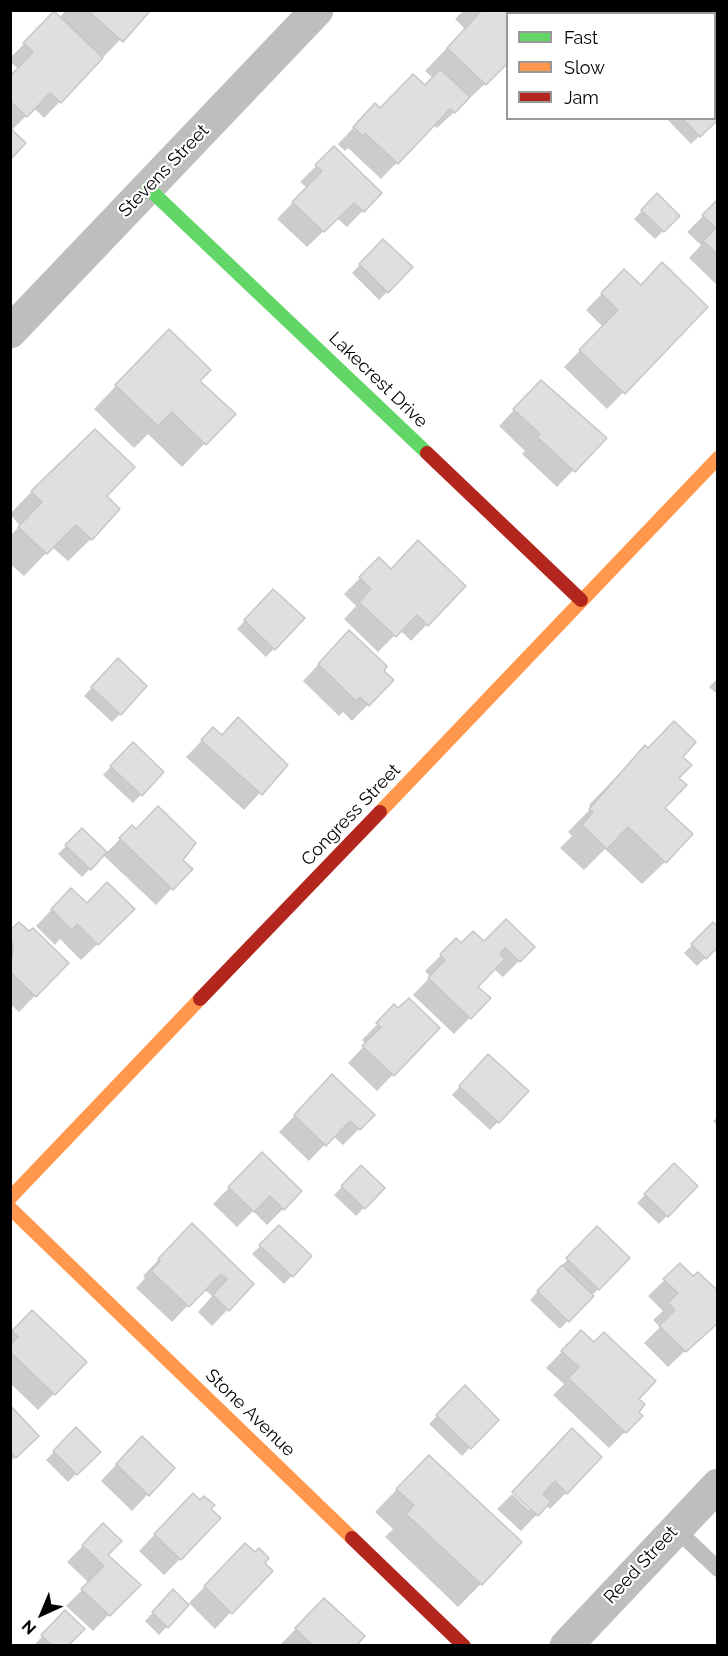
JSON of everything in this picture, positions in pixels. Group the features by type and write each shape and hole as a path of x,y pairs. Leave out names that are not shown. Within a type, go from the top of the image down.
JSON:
{"street":[{"name":"Stevens Street","path":"10,332 317,10"},
{"name":"Lakecrest Drive","path":"148,188 581,600"},
{"name":"Congress Street","path":"10,1198 717,458"},
{"name":"Stone Avenue","path":"10,1208 464,1646"},
{"name":"Reed Street","path":"566,1646 717,1485"}],"lane":[{"path":"676,1529 717,1569"}],"building":[{"path":"87,10 151,10 123,42"},
{"path":"482,10 557,10 556,12 506,12 506,65 486,85 447,48"},
{"path":"54,11 103,58 61,103 50,93 27,117 10,101 10,76 33,52 23,43"},
{"path":"440,69 470,97 455,113 450,109 398,164 365,133 363,136 353,127 375,103 380,108 413,74 425,85"},
{"path":"716,94 718,95 718,120 700,137 684,120 716,120"},
{"path":"10,128 26,143 10,160"},
{"path":"334,146 382,193 364,212 354,203 324,232 292,202 322,171 315,165"},
{"path":"657,193 680,216 664,232 641,210"},
{"path":"718,199 718,254 703,241 716,228 702,215"},
{"path":"383,239 413,267 388,293 359,264"},
{"path":"662,262 708,307 625,394 579,350 618,310 601,293 624,269 641,285"},
{"path":"169,329 211,370 200,381 236,414 206,445 172,412 158,426 115,385"},
{"path":"541,380 607,438 575,472 537,437 540,434 513,409"},
{"path":"95,429 135,467 107,496 120,509 92,540 76,525 47,554 18,527 42,502 31,491"},
{"path":"418,540 466,586 428,626 417,615 396,637 359,602 371,589 359,577 379,557 391,569"},
{"path":"273,589 305,618 275,650 244,620"},
{"path":"349,630 387,666 384,671 394,680 369,706 360,697 356,701 318,664"},
{"path":"118,658 147,686 121,715 91,687"},
{"path":"238,717 288,765 262,795 201,740 213,727 222,735"},
{"path":"674,721 696,742 683,757 692,765 679,778 687,785 665,808 693,834 666,863 628,827 607,849 582,825 593,812 589,809 645,745 648,748"},
{"path":"133,742 164,772 142,796 110,766"},
{"path":"158,806 196,843 183,860 193,869 173,890 119,838 132,825 136,829"},
{"path":"82,828 107,852 91,870 65,845"},
{"path":"107,882 135,909 98,945 77,924 72,930 51,909 71,888 87,903"},
{"path":"506,919 535,947 520,962 505,948 500,954 505,959 478,987 491,998 471,1019 428,978 445,960 440,954 456,938 461,943 473,931 484,941"},
{"path":"19,922 29,931 33,928 69,963 36,997 10,972 13,948 10,930"},
{"path":"713,922 718,927 718,947 706,959 691,944"},
{"path":"409,998 440,1028 394,1076 362,1046 381,1027 376,1023 394,1004 398,1008"},
{"path":"488,1054 529,1091 499,1123 459,1086"},
{"path":"332,1074 375,1115 360,1130 350,1121 326,1146 294,1115"},
{"path":"262,1152 302,1191 284,1210 270,1196 254,1212 228,1187"},
{"path":"674,1163 698,1186 668,1217 644,1194"},
{"path":"361,1165 385,1188 365,1209 341,1186"},
{"path":"192,1223 254,1284 229,1311 213,1295 227,1279 221,1274 189,1307 151,1271 160,1261 158,1259"},
{"path":"279,1225 312,1256 293,1277 259,1245"},
{"path":"597,1226 630,1258 599,1290 566,1258"},
{"path":"680,1263 693,1276 698,1272 718,1291 718,1323 686,1352 659,1326 675,1310 668,1303 678,1293 663,1279"},
{"path":"562,1265 594,1296 569,1322 537,1291"},
{"path":"32,1310 87,1362 55,1395 10,1352 10,1345 18,1337 12,1331"},
{"path":"581,1330 594,1342 604,1332 656,1381 639,1399 645,1404 639,1412 643,1416 626,1433 568,1378 579,1367 561,1351"},
{"path":"465,1385 499,1420 471,1449 436,1415"},
{"path":"10,1405 39,1436 16,1458 10,1452"},
{"path":"76,1427 101,1452 77,1475 53,1451"},
{"path":"572,1428 602,1457 567,1494 555,1481 543,1494 551,1502 538,1516 512,1492"},
{"path":"142,1436 175,1468 149,1496 116,1464"},
{"path":"429,1455 522,1542 482,1585 406,1514 414,1505 396,1489"},
{"path":"193,1493 200,1500 204,1496 215,1505 211,1509 221,1518 181,1560 154,1534"},
{"path":"103,1523 122,1541 108,1555 141,1585 110,1616 81,1589 104,1566 82,1545"},
{"path":"245,1543 255,1552 259,1548 269,1558 265,1563 273,1571 232,1614 204,1586"},
{"path":"173,1589 189,1605 168,1628 152,1612"},
{"path":"324,1598 365,1636 356,1646 313,1646 295,1628"},
{"path":"65,1610 85,1629 68,1646 52,1646 41,1635"}],"traffic: fast":[{"path":"148,188 427,453"}],"traffic: slow":[{"path":"380,812 718,458"},
{"path":"10,1198 200,999"},
{"path":"10,1208 352,1538"}],"traffic: jam":[{"path":"427,453 581,600"},
{"path":"200,999 380,812"},
{"path":"352,1538 464,1646"}]}
